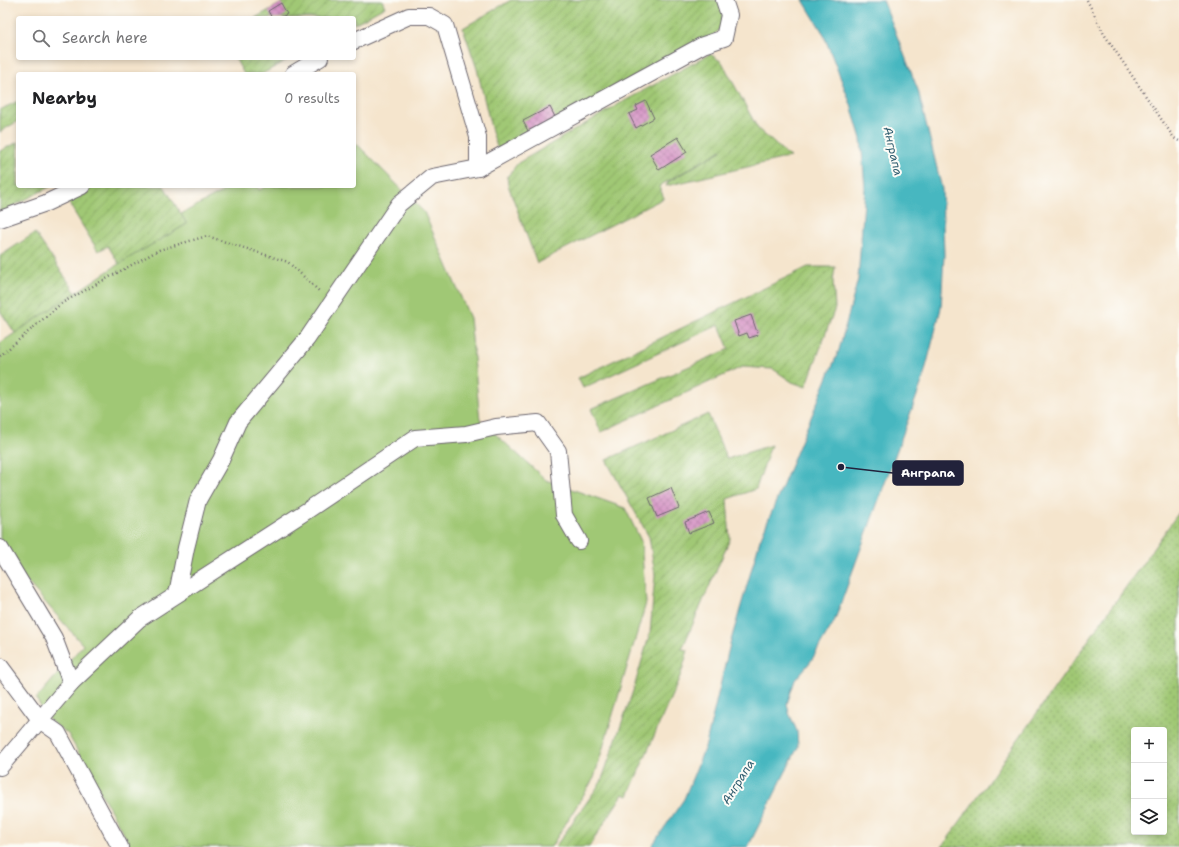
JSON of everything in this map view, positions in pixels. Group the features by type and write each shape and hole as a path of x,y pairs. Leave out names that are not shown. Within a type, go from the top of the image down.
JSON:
{"street":[{"path":"177,594 186,548 198,500 221,460 238,422 307,339 399,204 432,177 478,168 704,45 724,38 728,15 724,0"},
{"path":"356,40 409,16 429,16 445,25 478,137 478,168"},
{"path":"296,72 317,60"},
{"path":"0,219 46,203 78,188"},
{"path":"0,767 41,721 71,683 139,619 308,510 415,438 466,434 496,427 538,423 558,451 564,515 579,541"},
{"path":"0,548 54,638 71,683"},
{"path":"0,666 41,721 58,733 120,847"}],"path":[{"path":"1087,0 1104,34 1174,138 1179,141"},
{"path":"0,356 62,303 159,250 207,236 288,262 332,302"}],"green space":[{"path":"287,0 382,0 385,7 356,23 356,16 259,16"},
{"path":"511,0 723,0 722,26 715,34 499,153 492,132 477,69 463,28"},
{"path":"710,54 722,62 758,129 790,157 666,186 668,182 722,150 659,186 664,198 537,263 508,185 507,177 518,163 619,104"},
{"path":"236,60 287,60 266,72 243,72"},
{"path":"16,102 16,122 0,132 0,110"},
{"path":"16,143 16,188 47,188 0,213 0,151"},
{"path":"356,143 424,212 470,318 480,420 546,480 625,508 641,541 646,603 594,778 551,847 131,847 68,734 50,721 36,699 83,645 22,576 0,557 0,343 117,265 187,224 181,214 229,188 258,188 259,190 264,188 356,188"},
{"path":"81,188 165,188 187,224 119,264 108,246 98,251 65,197"},
{"path":"35,233 76,293 15,333 0,311 0,256"},
{"path":"808,267 835,267 833,281 835,308 806,387 792,382 773,369 742,367 601,432 591,409 729,349 719,325 583,388 578,378"},
{"path":"708,414 727,459 771,445 756,489 727,499 730,539 682,649 688,650 681,674 628,796 623,794 589,847 555,847 601,782 633,691 650,633 655,575 649,537 606,460"},
{"path":"1179,512 1179,847 942,847"}],"water":[{"name":"Анграпа","path":"803,0 883,0 918,90 942,189 944,255 941,308 923,379 834,622 811,661 795,680 787,704 789,713 797,731 798,747 748,847 651,847 684,799 706,744 730,644 760,540 839,350 858,279 865,188 861,139 851,105 823,33"}],"building":[{"path":"281,3 287,14 284,16 271,16 268,11"},
{"path":"646,101 654,118 636,128 629,114 638,110 636,106"},
{"path":"550,107 557,121 530,135 523,121"},
{"path":"678,137 687,152 659,170 650,154"},
{"path":"751,315 758,335 749,338 747,333 739,336 734,321"},
{"path":"671,488 679,508 657,517 649,498"},
{"path":"709,512 714,523 689,533 685,522"}],"place":[{"name":"Анграпа","path":"841,467"}]}
